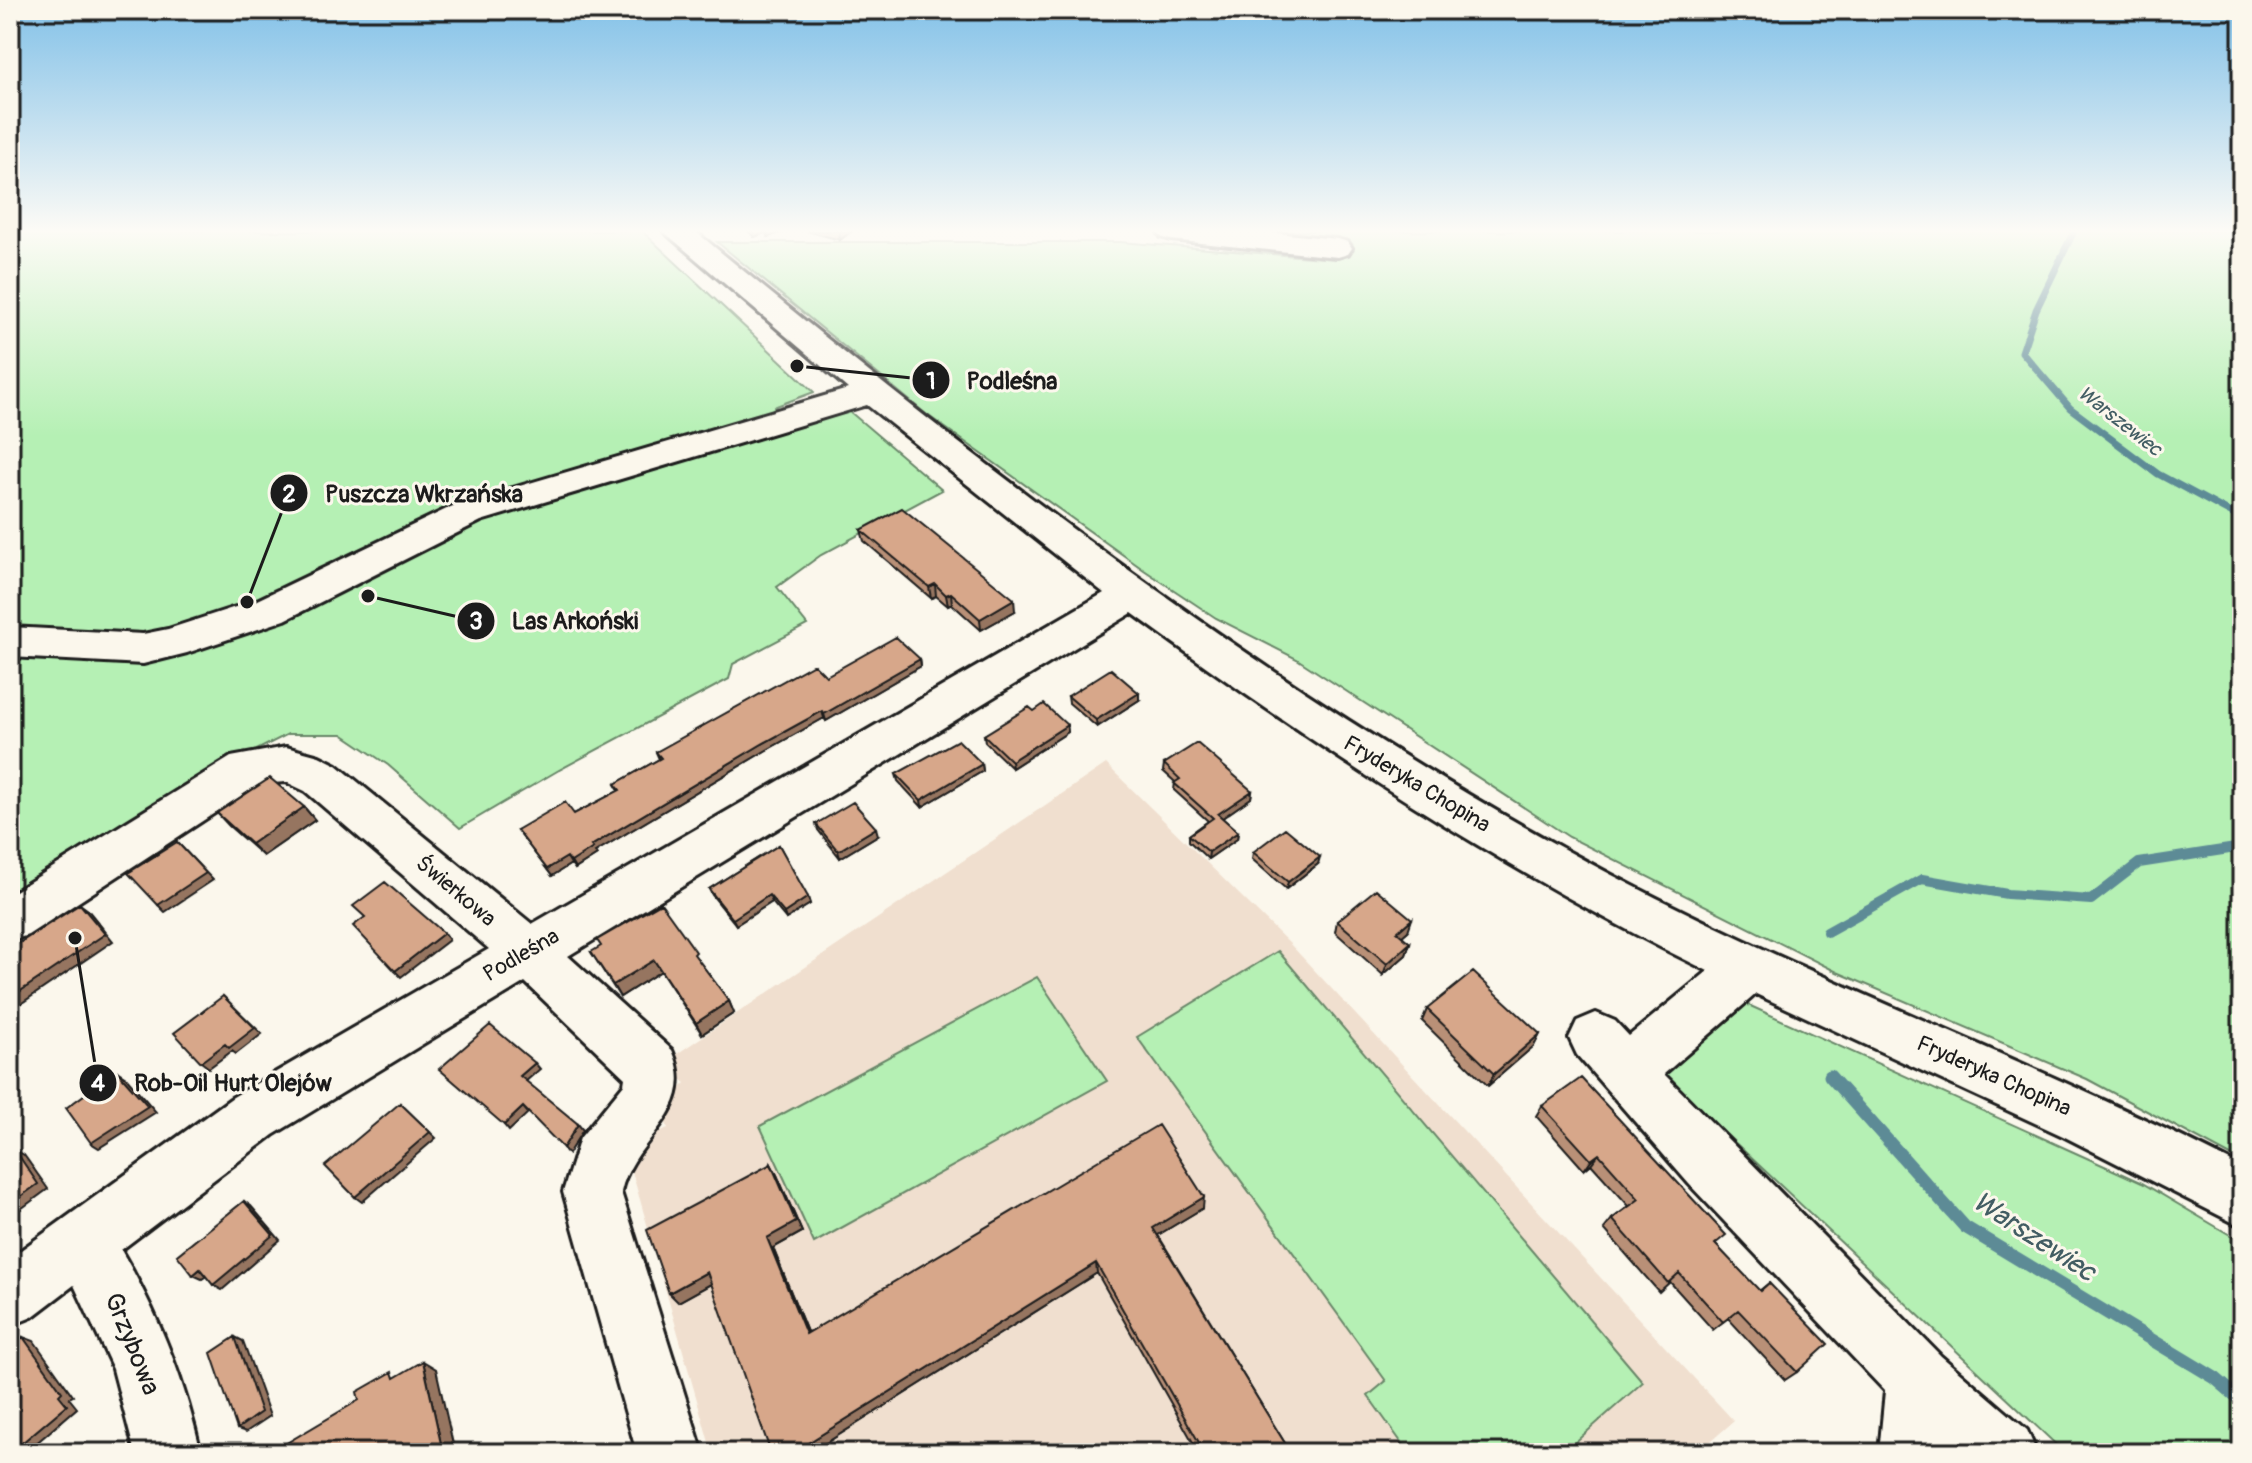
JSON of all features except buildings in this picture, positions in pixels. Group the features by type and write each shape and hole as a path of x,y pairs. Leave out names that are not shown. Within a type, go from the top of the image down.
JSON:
{"street":[{"name":"Fryderyka Chopina","path":"758,299 870,393 1133,594 1336,735 1595,890 1750,967 2081,1115 2242,1198"},
{"path":"10,642 143,649 172,643 271,610 468,513 870,393"},
{"name":"Podleśna","path":"10,1295 253,1116 1133,594"},
{"name":"Świerkowa","path":"10,920 247,769 290,764 305,767 321,778 527,951 653,1068 651,1094 600,1158 592,1192 670,1453"},
{"path":"1750,967 1611,1054 1709,1164 1918,1379 2004,1453"},
{"name":"Grzybowa","path":"81,1241 104,1276 149,1375 168,1453"},
{"path":"1912,1453 1918,1379"}],"shaded area":[{"path":"1106,764 1290,944 1734,1421 1697,1453 712,1453 625,1147 668,1128 660,1107 686,1083 662,1064"}],"green space":[{"path":"10,299 715,299 814,392 776,406 759,422 842,405 942,490 821,555 777,587 807,625 733,664 729,679 559,770 460,828 388,765 342,734 288,734 219,769 10,898"},
{"path":"787,299 2242,299 2242,1162 2087,1079 1837,972 1569,837 1297,659 1216,618 926,414"},
{"path":"1278,951 1643,1382 1563,1453 1409,1453 1368,1396 1386,1381 1137,1037"},
{"path":"1037,977 1107,1081 814,1243 760,1126"},
{"path":"1746,1004 2142,1183 2242,1242 2242,1453 2065,1453 1662,1074"}],"waterway":[{"name":"Warszewiec","path":"2041,299 2022,352 2070,408 2158,474 2240,518"},
{"name":"Warszewiec","path":"1827,932 1922,879 2007,894 2091,900 2139,863 2242,847"},
{"name":"Warszewiec","path":"1830,1076 1965,1227 2215,1378 2242,1401"}],"place":[{"name":"Podleśna","path":"797,366"},
{"name":"Las Arkoński","path":"368,596"},
{"name":"Puszcza Wkrzańska","path":"247,602"},
{"name":"Rob-Oil Hurt Olejów","path":"75,938"}]}
